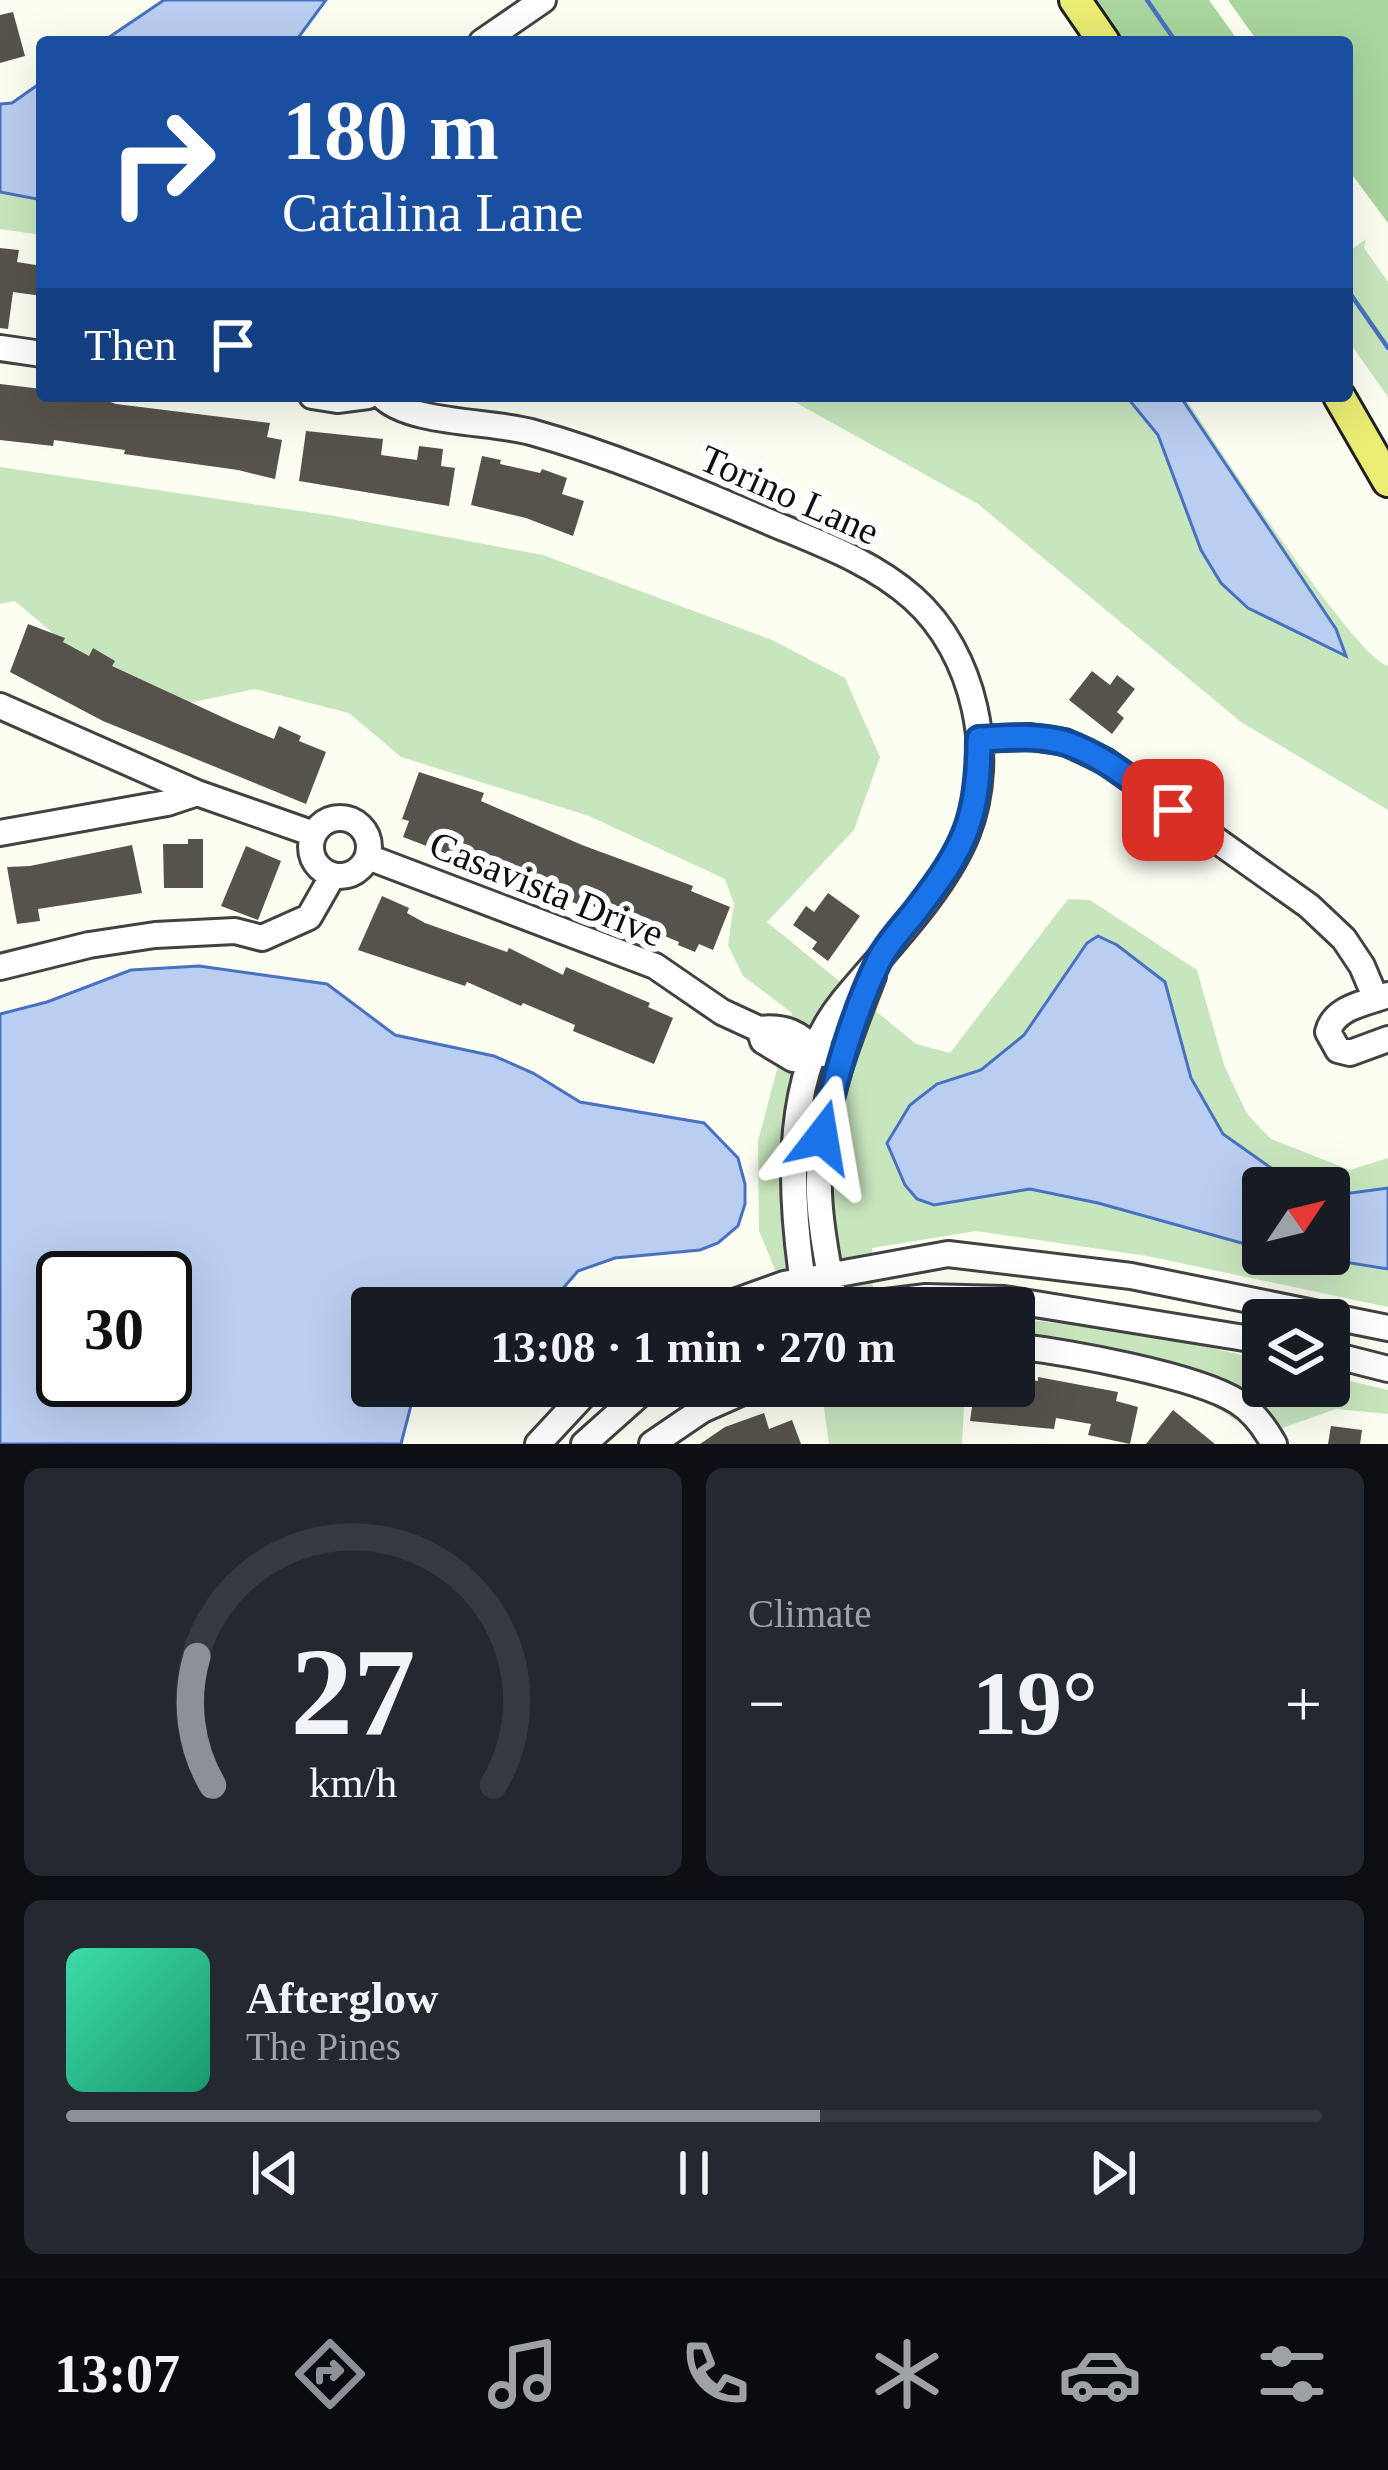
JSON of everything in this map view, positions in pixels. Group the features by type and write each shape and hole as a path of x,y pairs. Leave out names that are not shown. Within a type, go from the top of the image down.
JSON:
{"main road":[{"path":"1075,0 1100,36"},
{"path":"1353,392 1388,442"},
{"path":"1342,402 1388,482"}],"street":[{"path":"491,36 542,0"},
{"path":"0,347 36,353"},
{"name":"Torino Lane","path":"391,402 404,410 528,430 658,475 853,557 917,602 938,627 971,694 979,739 976,802 968,831 951,866 838,1006 816,1052 793,1139 794,1227 803,1287"},
{"name":"Casavista Drive","path":"0,706 197,793 314,834 328,820 347,818 363,829 370,847 368,856 356,871 332,874"},
{"path":"979,739 1030,737 1065,742 1105,761 1309,906 1343,939 1382,997 1339,1013 1331,1021 1329,1040 1350,1054 1388,1040"},
{"path":"0,833 167,803 197,793"},
{"path":"0,967 155,935 235,931 262,938 309,917 332,874 315,862 314,834"},
{"name":"Casavista Drive","path":"368,856 655,966 722,1012 759,1029 772,1027 802,1035 816,1052 843,1058"},
{"name":"Torino Lane","path":"832,1287 819,1194 822,1137 843,1058 880,957"},
{"path":"781,1287 949,1254 1220,1292 1388,1328"},
{"path":"1208,1331 1203,1318 1205,1302 1220,1292"},
{"path":"1035,1304 1242,1337"},
{"path":"1035,1348 1212,1388 1241,1403 1274,1444"},
{"path":"1350,1359 1388,1369"},
{"path":"538,1444 572,1407"},
{"path":"584,1444 625,1407"},
{"path":"652,1444 709,1407"}],"green space":[{"path":"1086,0 1209,0 1235,36 1111,36"},
{"path":"1228,0 1388,0 1388,223 1353,176 1353,36 1254,36"},
{"path":"0,181 36,191 36,234 0,229"},
{"path":"1366,239 1364,248 1388,282 1388,397 1353,347 1353,249"},
{"path":"795,402 1188,402 1316,588 1370,653 1388,666 1388,810 1241,722 978,504"},
{"path":"0,467 335,516 543,555 772,640 845,678 880,757 854,830 767,922 916,1044 950,1053 1068,899 1090,900 1197,970 1224,1065 1247,1114 1271,1139 1342,1167 1242,1167 1242,1275 1350,1275 1350,1170 1388,1158 1388,1307 1147,1256 976,1231 872,1248 873,1287 782,1287 759,1231 758,1141 792,1013 743,976 728,945 734,904 725,879 589,816 401,757 349,713 255,689 146,712 15,601 0,604"},
{"path":"1035,1321 1165,1337 1242,1355 1242,1407 1350,1407 1350,1381 1388,1390 1388,1414 1336,1409 1259,1436 1207,1401 1063,1363 1035,1363"},
{"path":"824,1407 964,1407 962,1444 829,1444"}],"water":[{"path":"164,0 326,0 299,36 111,36"},
{"path":"36,86 36,199 0,192 0,104 12,103"},
{"path":"1131,402 1184,402 1336,629 1346,656 1248,608 1221,583 1201,550 1158,435"},
{"path":"1098,936 1117,945 1165,982 1191,1078 1223,1134 1270,1167 1242,1167 1242,1243 1030,1189 934,1205 917,1199 905,1185 887,1143 910,1105 937,1084 981,1070 1024,1035 1087,943"},
{"path":"199,966 327,984 395,1035 494,1056 580,1102 704,1123 738,1158 745,1204 738,1226 718,1243 700,1250 615,1258 578,1271 564,1287 351,1287 351,1407 411,1407 401,1444 0,1444 0,1014 131,970"},
{"path":"1388,1188 1388,1269 1350,1263 1350,1193"}],"building":[{"path":"13,12 25,56 0,63 0,15"},
{"path":"0,248 19,250 17,262 36,265 36,295 13,292 8,329 0,328"},
{"path":"0,384 36,388 36,402 110,402 270,423 267,437 282,440 275,479 124,454 125,450 54,440 53,446 0,440"},
{"path":"306,431 383,439 381,455 417,460 419,446 443,449 441,466 455,468 449,506 299,481"},
{"path":"482,456 567,478 562,494 584,501 573,536 471,505"},
{"path":"28,624 65,638 63,642 89,656 93,648 115,661 112,666 233,722 274,739 279,726 326,752 306,804 103,721 10,672"},
{"path":"1092,671 1110,685 1117,675 1135,689 1117,712 1124,718 1112,734 1069,700"},
{"path":"419,772 484,793 481,801 693,886 691,891 730,907 713,950 699,944 695,952 583,902 582,906 546,891 549,884 526,875 523,883 403,837 409,821 402,819"},
{"path":"188,839 203,839 203,888 164,888 163,844 188,844"},
{"path":"132,845 142,893 38,909 40,921 17,924 7,867"},
{"path":"246,846 281,861 258,920 221,906"},
{"path":"828,893 860,916 828,961 812,949 817,942 793,925 806,906 814,912"},
{"path":"382,896 409,908 407,913 425,923 507,952 509,948 563,975 566,967 650,1003 648,1007 673,1018 654,1064 573,1031 575,1025 523,1003 358,950"},
{"path":"1038,1377 1118,1392 1116,1401 1138,1407 1130,1444 1088,1435 1091,1424 1056,1418 1054,1429 970,1421 972,1407 1035,1407"},
{"path":"1173,1410 1215,1444 1146,1444"},
{"path":"764,1413 769,1429 792,1420 801,1444 700,1444 725,1427"},
{"path":"1331,1426 1362,1430 1360,1444 1328,1444"}],"waterway":[{"path":"1147,0 1172,36"},
{"path":"1353,298 1388,348"}],"route":[{"path":"822,1137 831,1094 880,957 951,866 968,831 976,802 979,739 1030,737 1065,742 1105,761 1173,810"}]}
